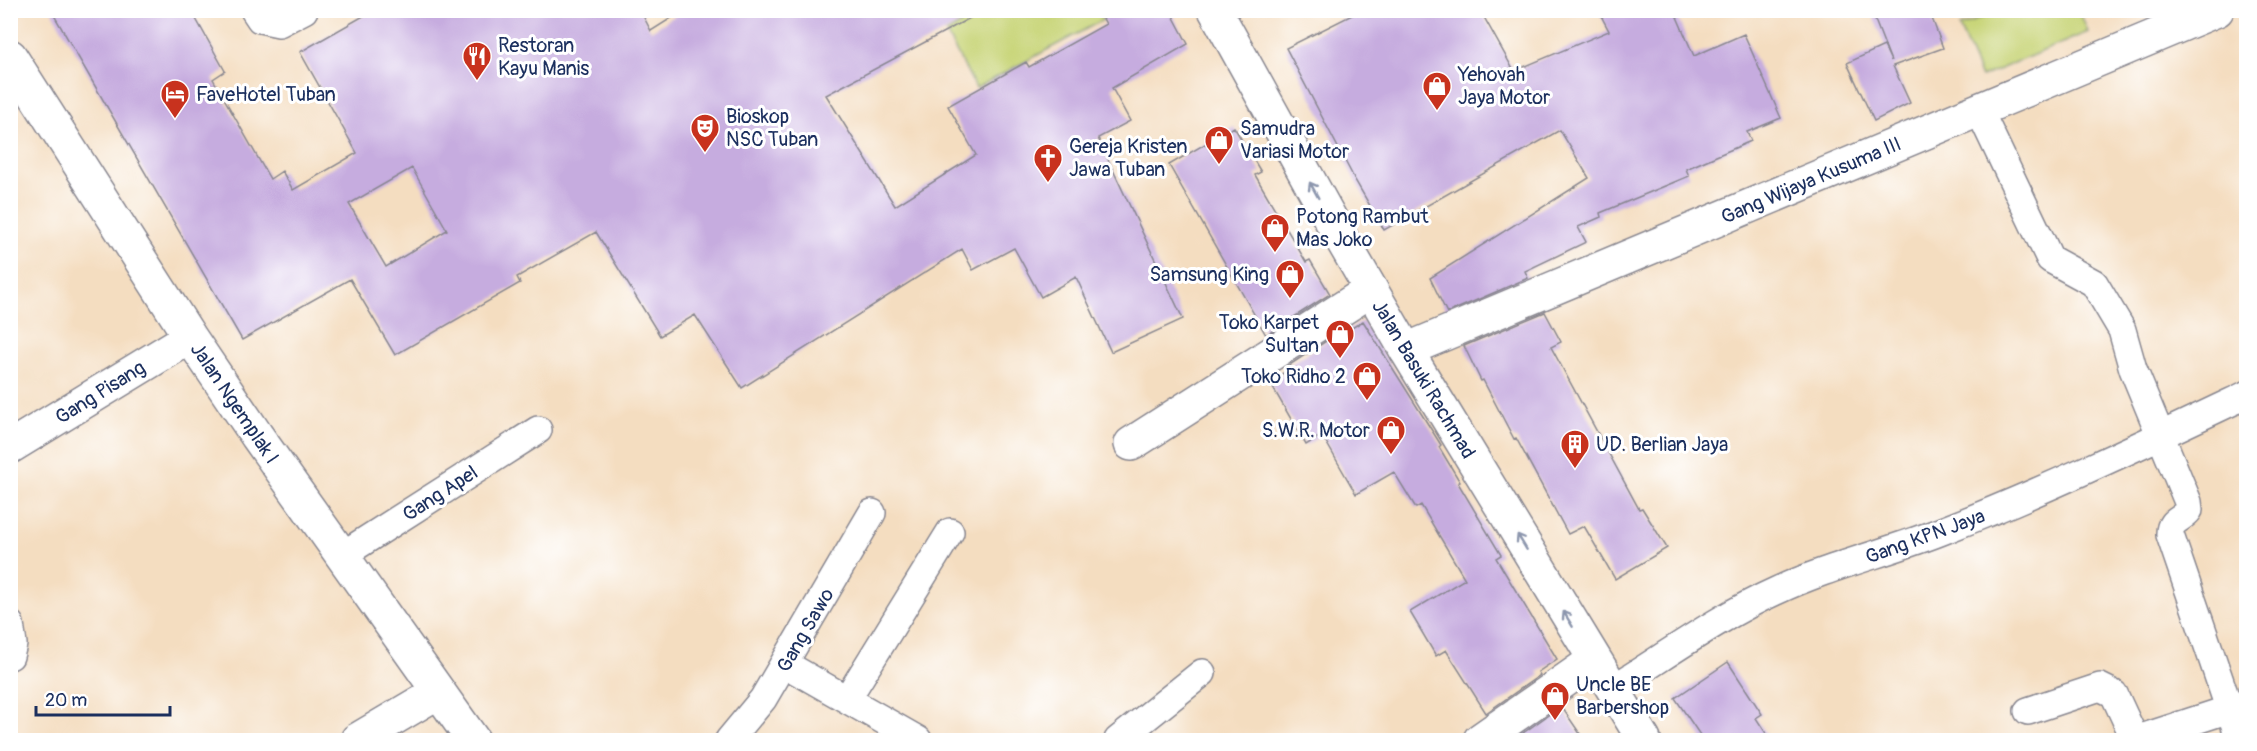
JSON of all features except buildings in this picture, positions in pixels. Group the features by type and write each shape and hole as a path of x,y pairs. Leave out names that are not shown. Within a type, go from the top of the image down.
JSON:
{"street":[{"name":"Jalan Basuki Rachmad","path":"1215,10 1406,350 1593,661 1644,741"},
{"name":"Gang Wijaya Kusuma III","path":"1406,350 2217,10"},
{"name":"Jalan Ngemplak I","path":"10,56 190,337 341,556 473,741"},
{"path":"1131,444 1371,290"},
{"name":"Gang Pisang","path":"10,447 190,337"},
{"path":"1480,741 1593,661"},
{"path":"357,741 438,693"}],"lane":[{"path":"254,10 260,19 279,23 304,10"},
{"path":"1979,110 2050,259 2090,280 2103,296 2125,337 2133,369 2162,435 2189,507 2186,515 2172,523 2170,535 2238,706 2240,741"},
{"name":"Gang KPN Jaya","path":"1612,689 1741,609 1777,590 1830,569 1919,540 2022,499 2247,395"},
{"name":"Gang Apel","path":"341,556 538,430"},
{"name":"Gang Sawo","path":"729,741 764,699 872,513"},
{"path":"847,699 950,532"},
{"path":"10,624 13,644 10,656"},
{"path":"785,664 918,741"},
{"path":"1118,741 1202,673"},
{"path":"2028,711 2100,687 2114,694 2133,735 2141,738 2238,706"}],"green space":[{"path":"2079,10 2088,32 1981,77 1959,27 1998,11"},
{"path":"969,11 1098,11 1103,20 976,88 946,33 972,18"}],"place":[{"name":"Restoran Kayu Manis","path":"477,82"},
{"name":"Yehovah Jaya Motor","path":"1437,112"},
{"name":"FaveHotel Tuban","path":"175,120"},
{"name":"Bioskop NSC Tuban","path":"705,154"},
{"name":"Samudra Variasi Motor","path":"1219,166"},
{"name":"Gereja Kristen Jawa Tuban","path":"1048,184"},
{"name":"Potong Rambut Mas Joko","path":"1275,254"},
{"name":"Samsung King","path":"1290,300"},
{"name":"Toko Karpet Sultan","path":"1340,360"},
{"name":"Toko Ridho 2","path":"1367,402"},
{"name":"S.W.R. Motor","path":"1391,456"},
{"name":"UD. Berlian Jaya","path":"1575,470"},
{"name":"Uncle BE Barbershop","path":"1555,722"}]}
